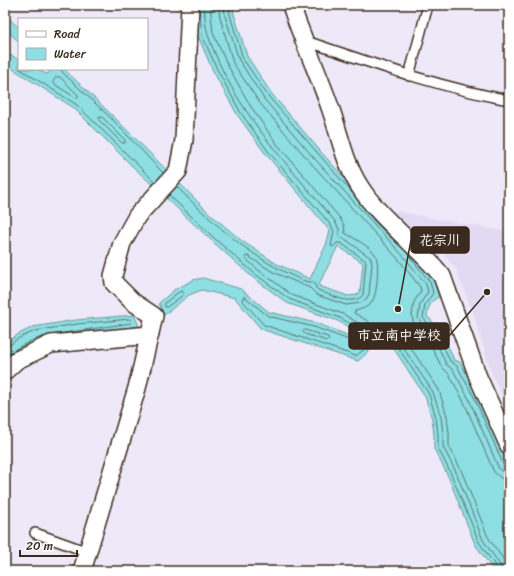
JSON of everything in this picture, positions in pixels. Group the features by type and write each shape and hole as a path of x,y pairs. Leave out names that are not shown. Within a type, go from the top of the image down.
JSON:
{"street":[{"path":"82,571 137,388 154,316 133,302 114,283 113,276 122,243 137,216 178,171 184,140 190,5"},
{"path":"291,5 331,109 347,162 360,187 377,209 442,276 478,377 509,446"},
{"path":"5,371 17,360 51,344 150,335"}],"lane":[{"path":"409,76 428,5"},
{"path":"312,43 409,76 509,100"},
{"path":"35,533 88,552"}],"shaded area":[{"path":"389,210 509,232 509,412 490,369 474,315 456,270 433,239 420,238"}],"water":[{"path":"195,5 233,5 234,14 247,56 271,93 434,280 439,297 433,300 427,316 442,332 454,360 460,362 478,395 509,469 509,571 494,571 475,544 448,476 434,449 432,419 425,396 390,343 379,342 358,361 261,329 235,298 202,290 189,295 164,315 159,303 174,290 193,280 203,278 241,289 269,312 316,323 358,339 360,334 338,321 287,303 251,276 129,163 74,108 5,64 5,52 18,59 18,70 39,70 46,74 49,73 50,71 48,70 65,70 208,212 242,241 277,264 310,279 326,245 330,231 265,153 238,116 213,71 198,36","holes":["338,246 363,263 360,292 357,295 348,296 319,286"]},
{"path":"5,15 18,27 18,41 5,29"},
{"path":"134,315 139,326 104,332 5,362 5,344 17,335 33,327 76,320"}],"place":[{"name":"市立南中学校","path":"487,292"},
{"name":"花宗川","path":"398,309"}]}
